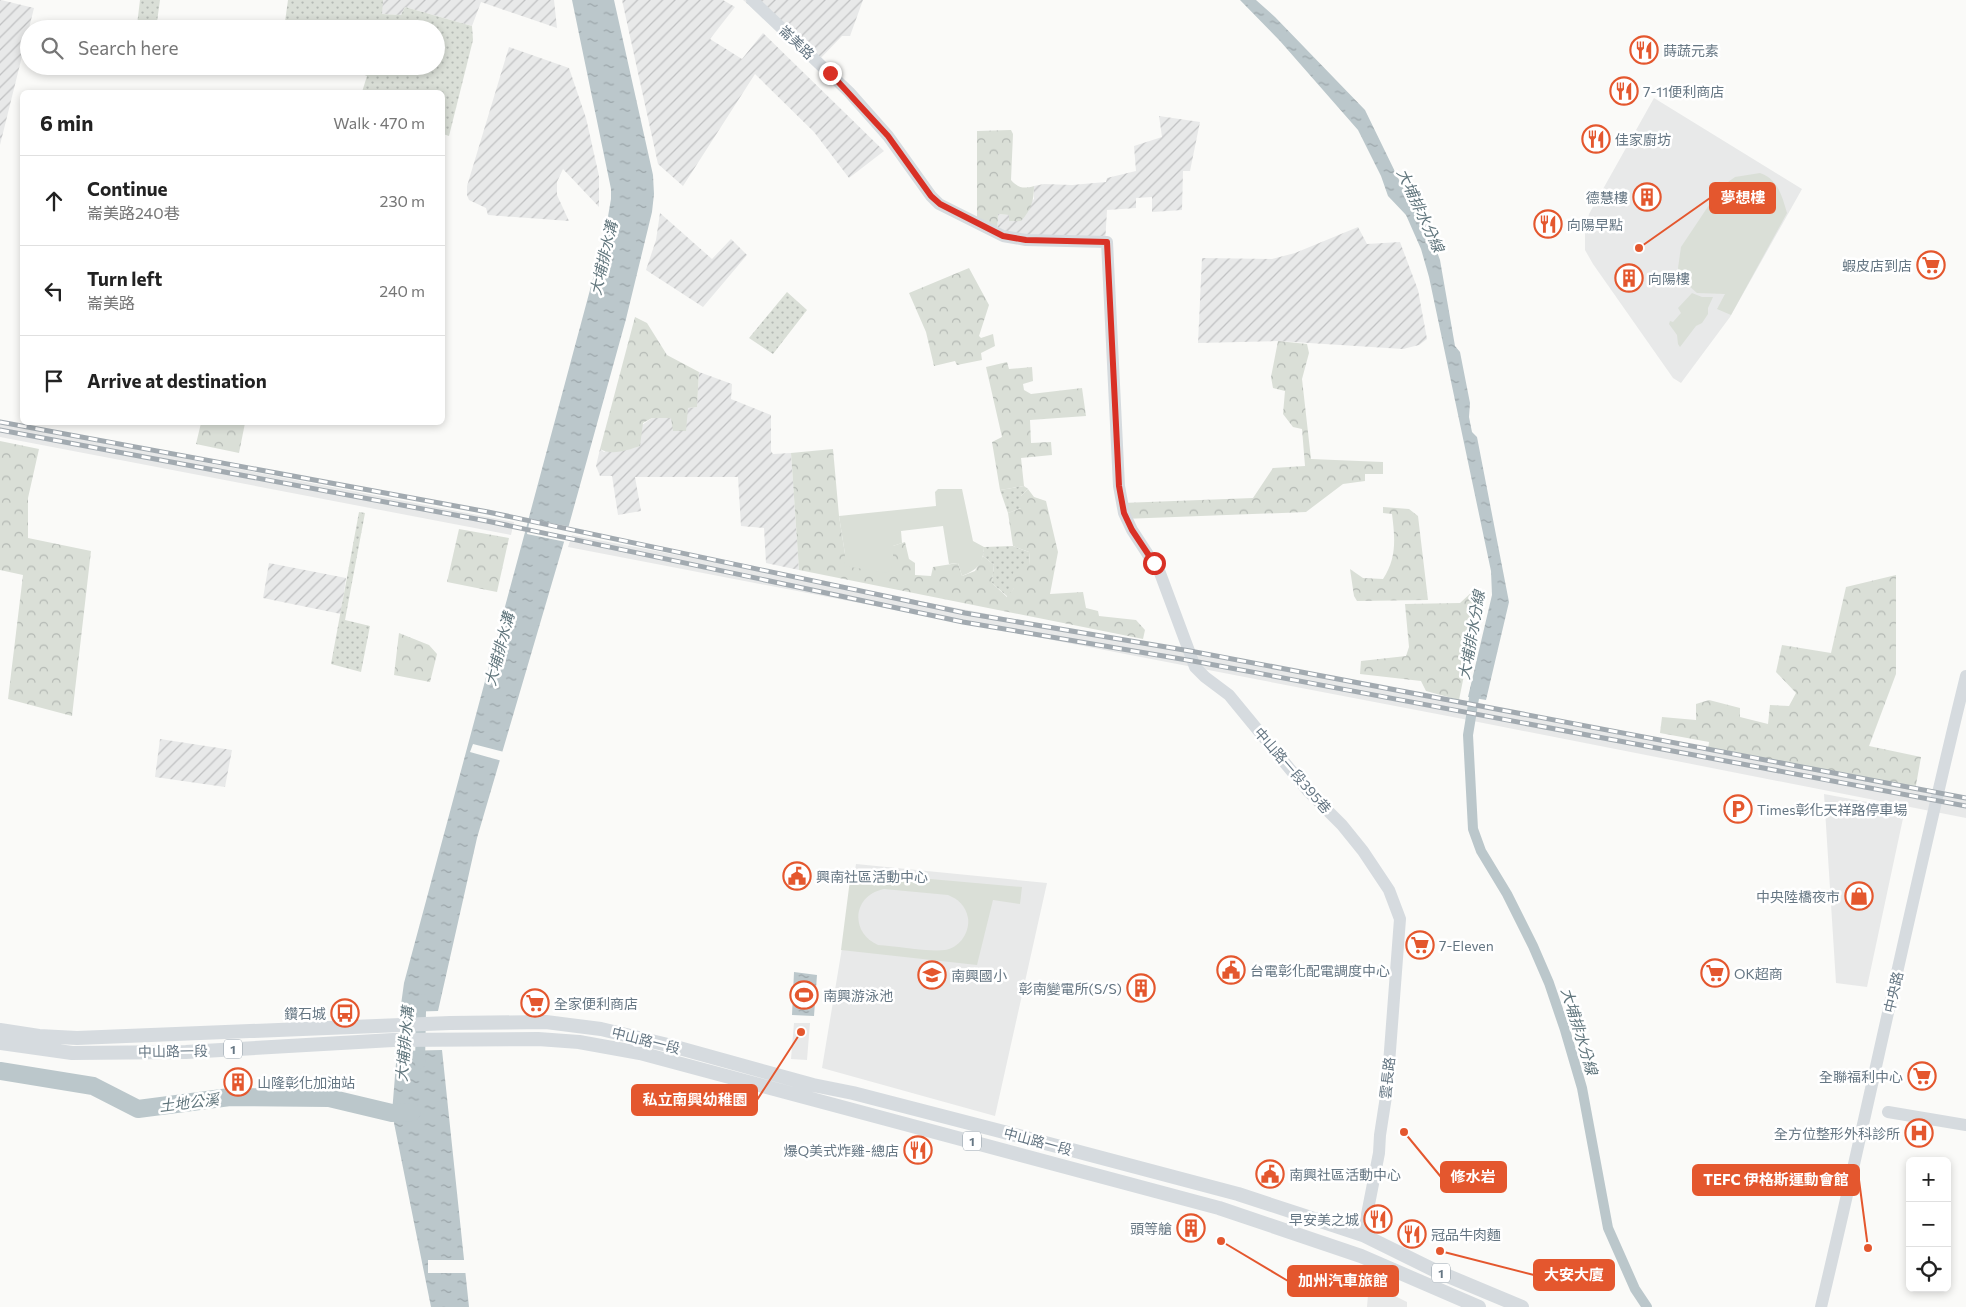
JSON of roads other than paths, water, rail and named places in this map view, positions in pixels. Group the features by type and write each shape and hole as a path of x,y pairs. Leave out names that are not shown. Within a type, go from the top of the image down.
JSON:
{"main road":[{"name":"中山路一段","path":"0,1030 39,1036 77,1038 450,1023 546,1022 601,1028 813,1085 853,1093 1238,1194 1363,1235 1436,1270 1522,1307"},
{"name":"中山路一段","path":"0,1043 72,1053 186,1052 393,1040 538,1039 579,1042 640,1053 1219,1208 1361,1256 1480,1307"}],"street":[{"name":"崙美路","path":"752,0 850,92 888,136 931,196 940,204 1003,236 1026,240 1107,242"},
{"name":"中山路一段395巷","path":"1107,242 1119,486 1124,513 1132,530 1160,573 1195,667 1205,677 1229,694 1308,791 1342,825 1389,890 1400,919"},
{"name":"中央路","path":"1821,1307 1940,778 1966,676"},
{"name":"雲長路","path":"1363,1235 1379,1153 1387,1090 1400,919"},
{"path":"1888,1112 1966,1125"}],"water":[{"path":"572,0 614,0 653,175 654,194 652,212 626,319 569,525 477,838 438,1011 400,1012 404,983 605,234 611,199 611,189"},
{"path":"1240,0 1256,0 1275,17 1365,110 1402,186 1428,227 1440,260 1455,346 1460,352 1470,403 1469,417 1472,432 1477,437 1509,602 1486,700 1468,697 1492,595 1491,571 1429,277 1421,249 1406,215 1388,196 1381,176 1358,130 1280,41"},
{"name":"南興游泳池","path":"794,972 817,975 814,1016 792,1015"},
{"path":"442,1050 469,1307 431,1307 392,1113 397,1051"}],"waterway":[{"name":"大埔排水分線","path":"1476,686 1468,735 1473,829 1481,851 1507,894 1549,983 1582,1088 1608,1228 1635,1289 1647,1307"},
{"name":"大埔排水溝","path":"420,1064 423,999"},
{"name":"土地公溪","path":"0,1071 93,1086 138,1109 230,1097 329,1098 392,1113 412,1112"}],"railway":[{"path":"0,422 488,512 965,613 1190,651 1966,798"},
{"path":"0,430 487,521 963,622 1193,661 1966,806"}],"place":[{"name":"蒔蔬元素","path":"1644,50"},
{"name":"7-11便利商店","path":"1624,91"},
{"name":"佳家廚坊","path":"1596,139"},
{"name":"德慧樓","path":"1647,197"},
{"name":"向陽早點","path":"1548,224"},
{"name":"夢想樓","path":"1639,248"},
{"name":"蝦皮店到店","path":"1931,265"},
{"name":"向陽樓","path":"1629,278"},
{"name":"Times彰化天祥路停車場","path":"1738,809"},
{"name":"興南社區活動中心","path":"797,876"},
{"name":"中央陸橋夜市","path":"1859,896"},
{"name":"7-Eleven","path":"1420,945"},
{"name":"台電彰化配電調度中心","path":"1231,970"},
{"name":"OK超商","path":"1715,973"},
{"name":"南興國小","path":"932,975"},
{"name":"彰南變電所(S/S)","path":"1141,988"},
{"name":"南興游泳池","path":"804,995"},
{"name":"全家便利商店","path":"535,1003"},
{"name":"鑽石城","path":"345,1013"},
{"name":"私立南興幼稚園","path":"801,1032"},
{"name":"全聯福利中心","path":"1922,1076"},
{"name":"山隆彰化加油站","path":"238,1082"},
{"name":"修水岩","path":"1404,1132"},
{"name":"全方位整形外科診所","path":"1919,1133"},
{"name":"爆Q美式炸雞-總店","path":"918,1150"},
{"name":"南興社區活動中心","path":"1270,1174"},
{"name":"早安美之城","path":"1378,1219"},
{"name":"頭等艙","path":"1191,1228"},
{"name":"冠品牛肉麵","path":"1412,1234"},
{"name":"加州汽車旅館","path":"1221,1241"},
{"name":"TEFC 伊格斯運動會館","path":"1868,1248"},
{"name":"大安大廈","path":"1440,1251"}]}
